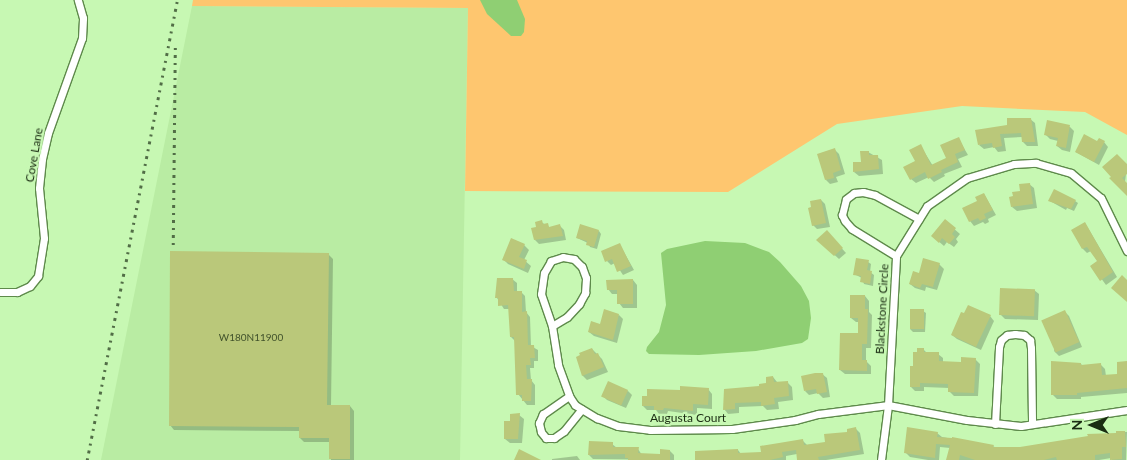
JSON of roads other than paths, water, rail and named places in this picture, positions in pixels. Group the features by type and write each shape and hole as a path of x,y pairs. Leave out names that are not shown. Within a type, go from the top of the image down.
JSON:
{"street":[{"name":"Cove Lane","path":"0,292 17,292 30,286 38,276 44,238 39,188 42,159 54,113 82,38 83,18 78,0"},
{"name":"Blackstone Circle","path":"881,460 888,405 896,256 927,206 968,178 1014,164 1036,163 1071,173 1101,198 1124,240 1127,251"},
{"path":"896,256 852,229 842,215 846,199 854,193 863,192 875,195 919,219"},
{"name":"Augusta Court","path":"552,326 567,316 579,304 584,293 586,278 582,267 574,259 564,257 551,261 544,273 541,294 552,326 558,365 569,396 582,409 597,418 618,426 650,430 732,429 794,420 818,414 888,405"},
{"path":"995,424 999,347 1001,340 1015,334 1030,340 1032,424"},
{"path":"569,396 543,414 539,423 541,432 546,438 554,438 564,431 582,409"},
{"path":"888,405 995,424 1032,424 1127,410"}],"railway":[{"path":"87,460 177,0"},
{"path":"173,245 175,43"}]}
